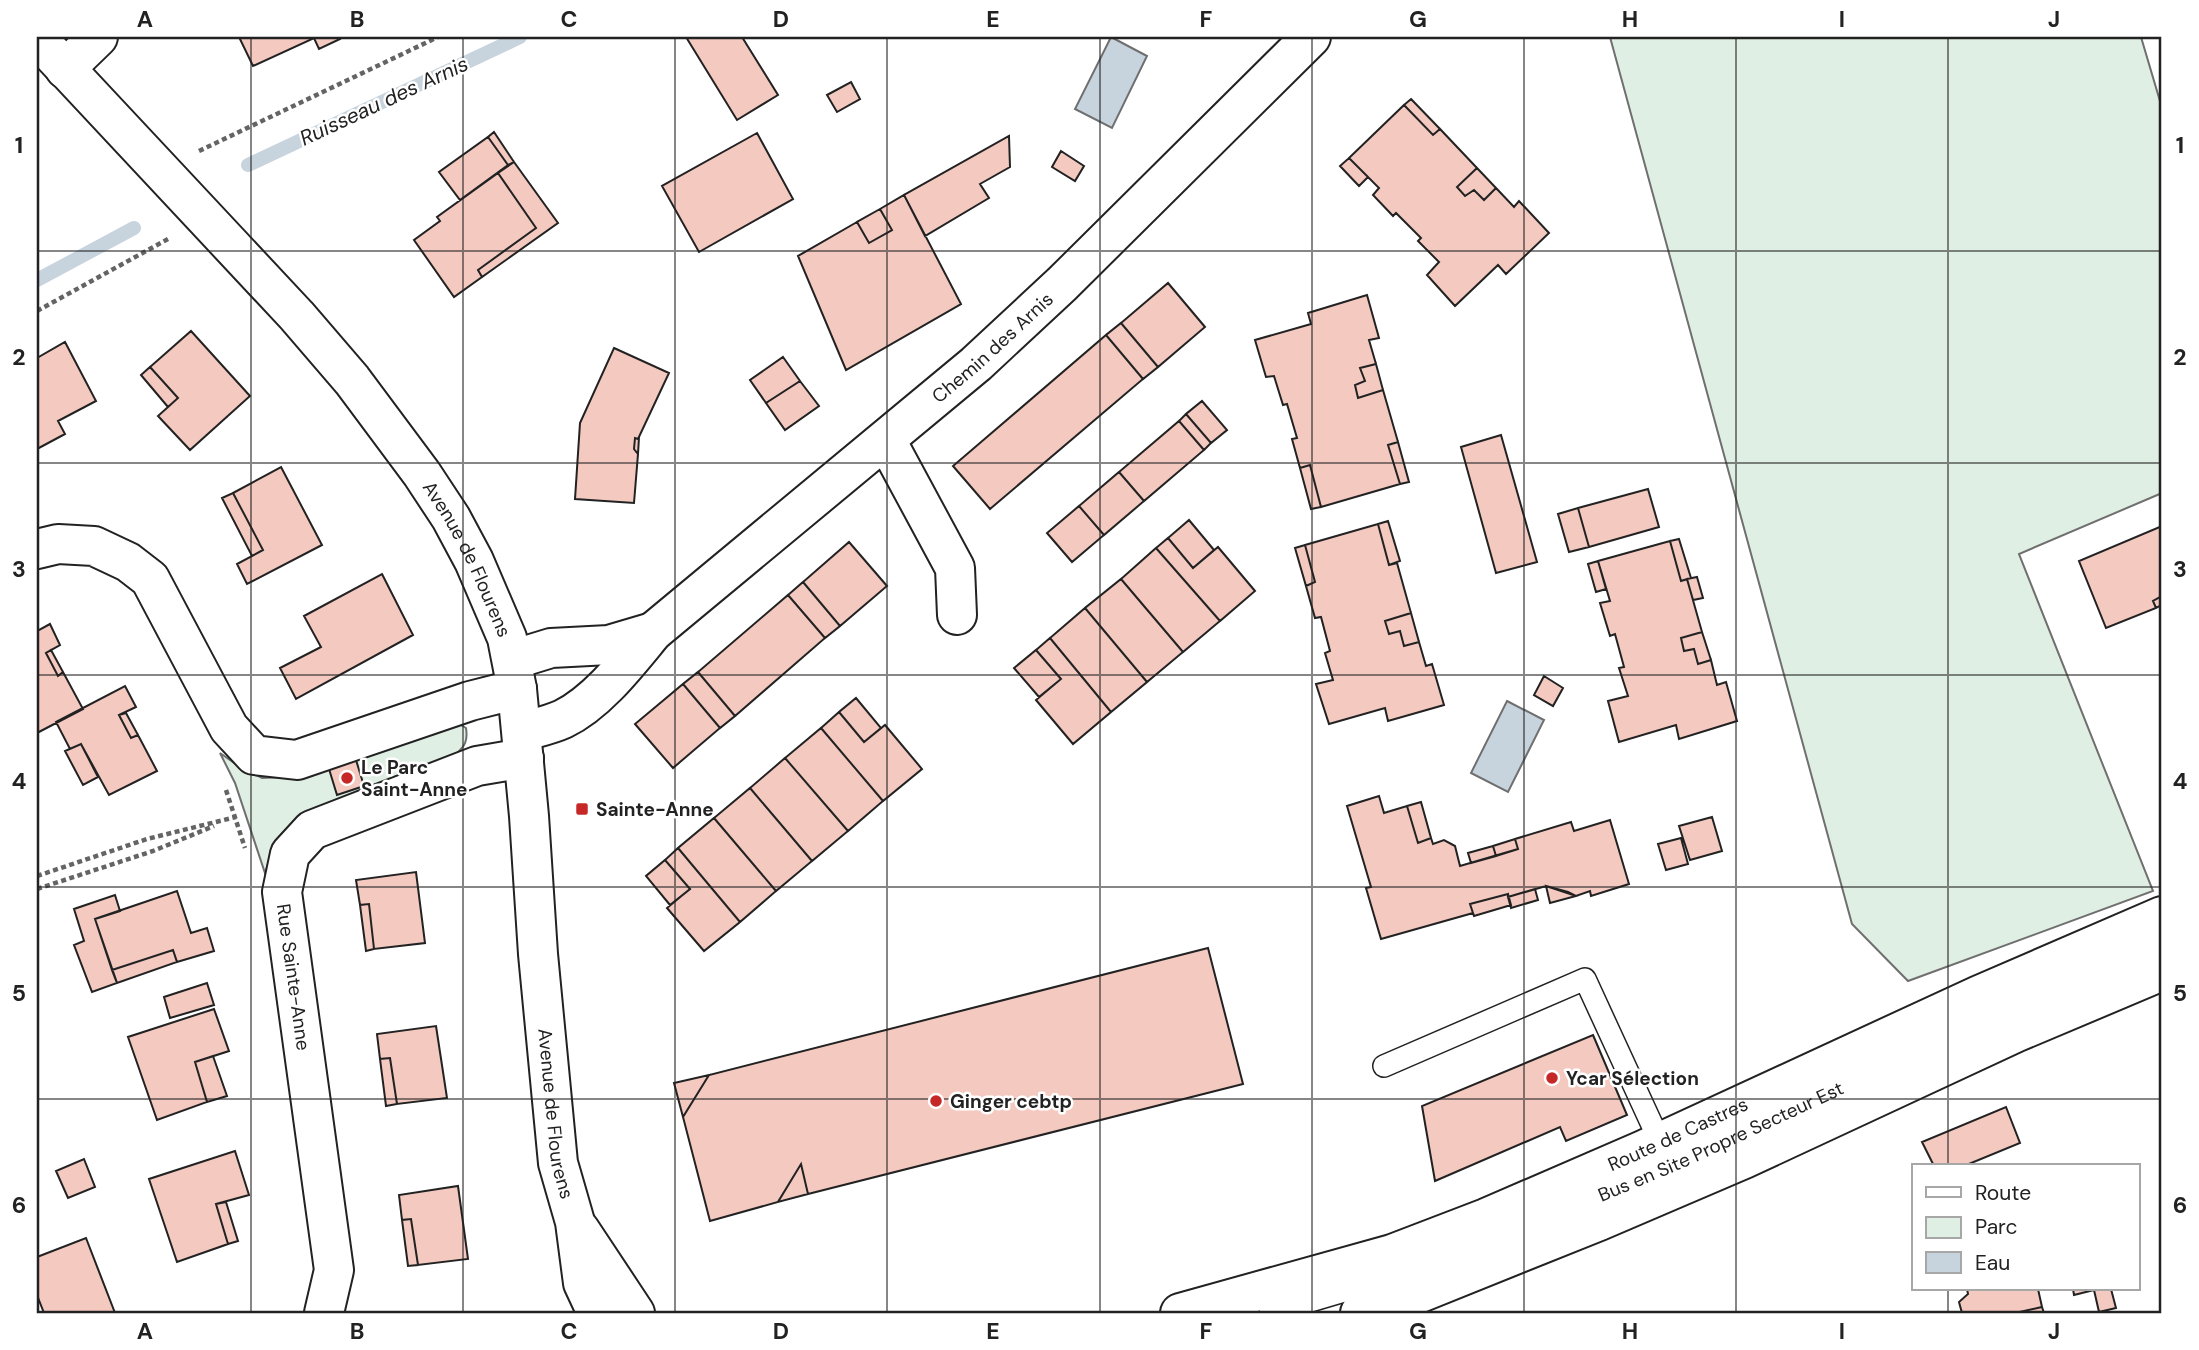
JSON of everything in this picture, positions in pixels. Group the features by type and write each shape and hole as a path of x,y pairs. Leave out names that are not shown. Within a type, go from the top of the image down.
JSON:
{"street":[{"path":"65,69 98,37"},
{"name":"Chemin des Arnis","path":"523,745 588,702 618,673 653,632 976,363 1062,284 1311,37"},
{"name":"Avenue de Flourens","path":"37,38 297,316 352,380 422,474 474,561 507,638 514,674 523,745 538,954 558,1163 575,1223 583,1283 597,1313"},
{"path":"886,440 955,568 957,615"},
{"path":"37,549 58,544 94,546 128,562 150,579 229,728 254,755 297,760 470,701 514,674"},
{"name":"Chemin des Arnis","path":"514,674 551,648 609,645 653,632"},
{"name":"Rue Sainte-Anne","path":"324,1313 334,1270 282,892 290,854 312,830 477,766 523,745"},
{"name":"Route de Castres","path":"1180,1313 1392,1254 1486,1218 1660,1142 1977,996 2162,916"},
{"path":"1360,1313 1395,1303 1689,1183 2015,1033 2162,971"},
{"name":"Avenue de Flourens","path":"575,1223 635,1313"}],"lane":[{"name":"Bus en Site Propre Secteur Est","path":"1270,1313 1432,1265 1677,1163 2025,1002 2162,943"},
{"path":"1384,1066 1585,979 1660,1142"}],"path":[{"path":"160,170 438,37"},
{"path":"37,311 147,249 208,220"},
{"path":"229,728 212,748 255,881 282,892"},
{"path":"37,889 153,851 236,817"},
{"path":"37,876 147,839 227,820"}],"green space":[{"path":"1610,37 2141,37 2162,108 2162,493 2019,554 2153,891 1908,981 1852,924"},
{"path":"456,722 466,728 467,736 464,746 456,754 278,844 265,873 235,783 220,753 262,778 286,777"}],"water":[{"path":"1111,37 1147,56 1112,128 1075,109"},
{"path":"1507,701 1544,720 1508,792 1471,773"}],"building":[{"path":"239,37 339,37 340,39 319,49 314,38 253,66"},
{"path":"686,37 742,37 778,95 737,120"},
{"path":"851,82 860,99 837,112 827,95"},
{"path":"1411,99 1440,129 1433,135 1404,105"},
{"path":"1404,105 1433,135 1440,129 1477,168 1457,187 1465,196 1474,190 1484,200 1496,188 1514,207 1519,201 1549,233 1506,274 1498,265 1455,306 1427,275 1439,262 1418,241 1421,238 1396,213 1393,216 1373,195 1379,188 1349,158"},
{"path":"494,132 514,162 508,165 488,137"},
{"path":"757,133 793,199 699,252 662,186"},
{"path":"1009,136 1010,167 980,184 989,198 925,236 904,195"},
{"path":"488,137 508,165 460,200 439,172"},
{"path":"1061,151 1084,166 1075,181 1052,167"},
{"path":"1349,158 1368,177 1359,186 1340,166"},
{"path":"514,162 558,223 482,277 478,270 536,228 498,173"},
{"path":"1477,168 1496,188 1484,200 1474,190 1465,196 1457,187"},
{"path":"498,173 536,228 478,270 482,277 454,297 414,240 440,221 437,217"},
{"path":"904,195 961,304 846,370 798,256 857,222 869,243 892,230 880,209"},
{"path":"880,209 892,230 869,243 857,222"},
{"path":"1168,283 1205,327 1158,367 1121,323"},
{"path":"1367,295 1379,338 1369,340 1376,364 1360,368 1365,381 1355,385 1358,398 1383,390 1398,442 1388,445 1400,484 1321,507 1310,465 1300,468 1292,439 1297,438 1287,404 1283,405 1274,376 1266,377 1255,340 1311,324 1308,313"},
{"path":"1121,323 1158,367 1143,379 1106,335"},
{"path":"191,331 250,396 190,450 158,416 178,398 150,367"},
{"path":"1106,335 1143,379 990,509 953,466"},
{"path":"65,342 96,401 58,421 65,434 37,449 37,358"},
{"path":"614,348 669,373 638,439 635,438 634,449 638,454 634,503 575,499 580,423"},
{"path":"783,357 800,381 766,403 750,380"},
{"path":"1376,364 1383,390 1358,398 1355,385 1365,381 1360,368"},
{"path":"150,367 178,398 168,407 141,375"},
{"path":"800,381 819,406 785,430 766,403"},
{"path":"1202,401 1227,430 1211,443 1186,414"},
{"path":"1186,414 1211,443 1204,450 1179,421"},
{"path":"1179,421 1204,450 1144,501 1119,472"},
{"path":"1501,435 1537,562 1496,573 1461,447"},
{"path":"639,437 638,454 634,449 635,438"},
{"path":"1398,442 1409,482 1400,484 1388,445"},
{"path":"1310,465 1321,507 1311,509 1300,468"},
{"path":"281,467 322,545 247,584 237,564 263,550 233,493"},
{"path":"1119,472 1144,501 1104,535 1079,506"},
{"path":"1648,489 1659,527 1589,547 1578,508"},
{"path":"233,493 263,550 252,556 222,498"},
{"path":"1079,506 1104,535 1072,562 1047,533"},
{"path":"1578,508 1589,547 1569,552 1558,514"},
{"path":"1189,520 1214,550 1193,568 1168,538"},
{"path":"1388,521 1400,561 1389,565 1378,524"},
{"path":"1378,524 1389,565 1397,563 1411,613 1385,621 1389,634 1400,631 1404,646 1419,642 1426,666 1432,664 1444,705 1388,721 1385,708 1329,724 1316,684 1333,680 1325,653 1330,651 1321,617 1315,618 1306,586 1315,582 1305,545"},
{"path":"2162,526 2162,596 2153,601 2156,608 2106,628 2079,561"},
{"path":"1168,538 1193,568 1218,547 1255,591 1220,621 1156,548"},
{"path":"1679,539 1691,578 1681,581 1670,541"},
{"path":"1670,541 1681,581 1687,579 1702,632 1681,638 1684,651 1694,649 1698,664 1711,660 1717,685 1726,682 1737,721 1679,739 1676,725 1619,742 1608,701 1628,696 1619,668 1624,667 1615,634 1610,636 1600,603 1610,601 1598,561"},
{"path":"849,542 887,586 840,626 803,582"},
{"path":"1305,545 1315,582 1306,586 1295,548"},
{"path":"1156,548 1220,621 1183,652 1121,579"},
{"path":"1598,561 1606,589 1596,592 1588,564"},
{"path":"382,574 413,635 296,699 280,668 321,647 304,616"},
{"path":"1697,577 1703,598 1693,600 1687,579"},
{"path":"1121,579 1183,652 1147,682 1085,608"},
{"path":"803,582 840,626 825,638 788,595"},
{"path":"788,595 825,638 735,716 698,672"},
{"path":"2162,596 2162,605 2156,608 2153,601"},
{"path":"1085,608 1147,682 1111,712 1050,638"},
{"path":"1411,613 1419,642 1404,646 1400,631 1389,634 1385,621"},
{"path":"50,624 60,645 46,653 58,676 63,672 83,709 37,733 37,631"},
{"path":"1702,632 1711,660 1698,664 1694,649 1684,651 1681,638"},
{"path":"1050,638 1111,712 1073,744 1036,700 1061,679 1036,650"},
{"path":"51,650 63,672 58,676 46,653"},
{"path":"1036,650 1061,679 1039,697 1014,668"},
{"path":"698,672 735,716 720,728 683,684"},
{"path":"1544,676 1563,688 1553,706 1534,695"},
{"path":"683,684 720,728 673,768 635,724"},
{"path":"125,686 136,707 119,715 131,738 138,735 157,771 109,795 81,744 70,749 56,722"},
{"path":"856,698 881,728 864,742 839,712"},
{"path":"839,712 864,742 885,725 922,769 883,801 821,728"},
{"path":"126,713 138,735 131,738 119,715"},
{"path":"821,728 883,801 848,831 785,758"},
{"path":"81,744 98,777 83,785 65,751"},
{"path":"785,758 848,831 812,861 750,788"},
{"name":"Le Parc Saint-Anne","path":"356,760 364,786 337,795 329,769"},
{"path":"750,788 812,861 776,891 714,818"},
{"path":"1379,796 1384,813 1407,806 1418,843 1431,838 1433,844 1444,840 1455,846 1460,866 1518,849 1515,839 1571,822 1574,831 1610,820 1629,884 1591,896 1590,891 1576,896 1546,886 1508,897 1508,894 1470,904 1473,913 1381,939 1366,888 1371,887 1347,806"},
{"path":"1421,802 1431,838 1418,843 1407,806"},
{"path":"1712,817 1722,851 1690,860 1679,826"},
{"path":"714,818 776,891 740,922 678,848"},
{"path":"1681,838 1688,864 1666,870 1658,844"},
{"path":"1515,839 1518,849 1496,856 1493,846"},
{"path":"1493,846 1496,856 1471,863 1468,853"},
{"path":"678,848 740,922 704,951 667,908 690,889 665,860"},
{"path":"665,860 690,889 670,905 646,876"},
{"path":"416,872 425,943 374,949 369,904 360,905 356,880"},
{"path":"1546,886 1568,892 1576,896 1550,903"},
{"path":"1535,889 1538,900 1511,908 1508,897"},
{"path":"177,891 191,933 207,928 214,951 177,962 173,950 112,970 95,919"},
{"path":"1508,894 1511,905 1474,916 1470,904"},
{"path":"115,895 120,911 95,919 117,983 92,992 74,945 84,941 74,909"},
{"path":"369,904 374,949 366,951 360,905"},
{"name":"Ginger cebtp","path":"1208,948 1243,1084 808,1194 801,1164 778,1202 710,1221 683,1117 709,1075"},
{"path":"173,950 177,962 117,983 112,970"},
{"path":"207,983 214,1005 170,1018 164,997"},
{"path":"214,1009 229,1051 195,1062 207,1102 157,1120 128,1037"},
{"path":"436,1026 447,1098 397,1104 390,1058 380,1059 377,1034"},
{"path":"1593,1035 1627,1115 1566,1141 1560,1127 1435,1181 1422,1106"},
{"path":"213,1056 227,1096 207,1102 195,1062"},
{"path":"390,1058 397,1104 386,1106 380,1059"},
{"path":"709,1075 683,1117 674,1083"},
{"path":"2006,1107 2020,1143 1969,1164 1933,1164 1922,1142"},
{"path":"235,1151 249,1195 216,1204 228,1244 177,1262 149,1179"},
{"path":"84,1159 95,1187 68,1198 56,1171"},
{"path":"801,1164 808,1194 778,1202"},
{"path":"458,1186 468,1259 418,1265 411,1219 402,1220 399,1195"},
{"path":"226,1202 238,1241 228,1244 216,1204"},
{"path":"411,1219 418,1265 408,1266 402,1220"},
{"path":"86,1238 115,1313 44,1313 37,1295 37,1257"},
{"path":"1967,1290 2038,1290 2042,1307 2015,1313 1962,1313 1959,1302 1968,1294"},
{"path":"2073,1290 2094,1290 2074,1295"},
{"path":"2094,1290 2111,1290 2116,1308 2099,1312"},
{"path":"2042,1307 2044,1313 2015,1313"}],"waterway":[{"name":"Ruisseau des Arnis","path":"248,165 520,37"},
{"name":"Ruisseau des Arnis","path":"37,280 134,228"}],"place":[{"name":"Le Parc Saint-Anne","path":"347,778"},
{"name":"Sainte-Anne","path":"582,809"},
{"name":"Ycar Sélection","path":"1552,1078"},
{"name":"Ginger cebtp","path":"936,1101"}]}
